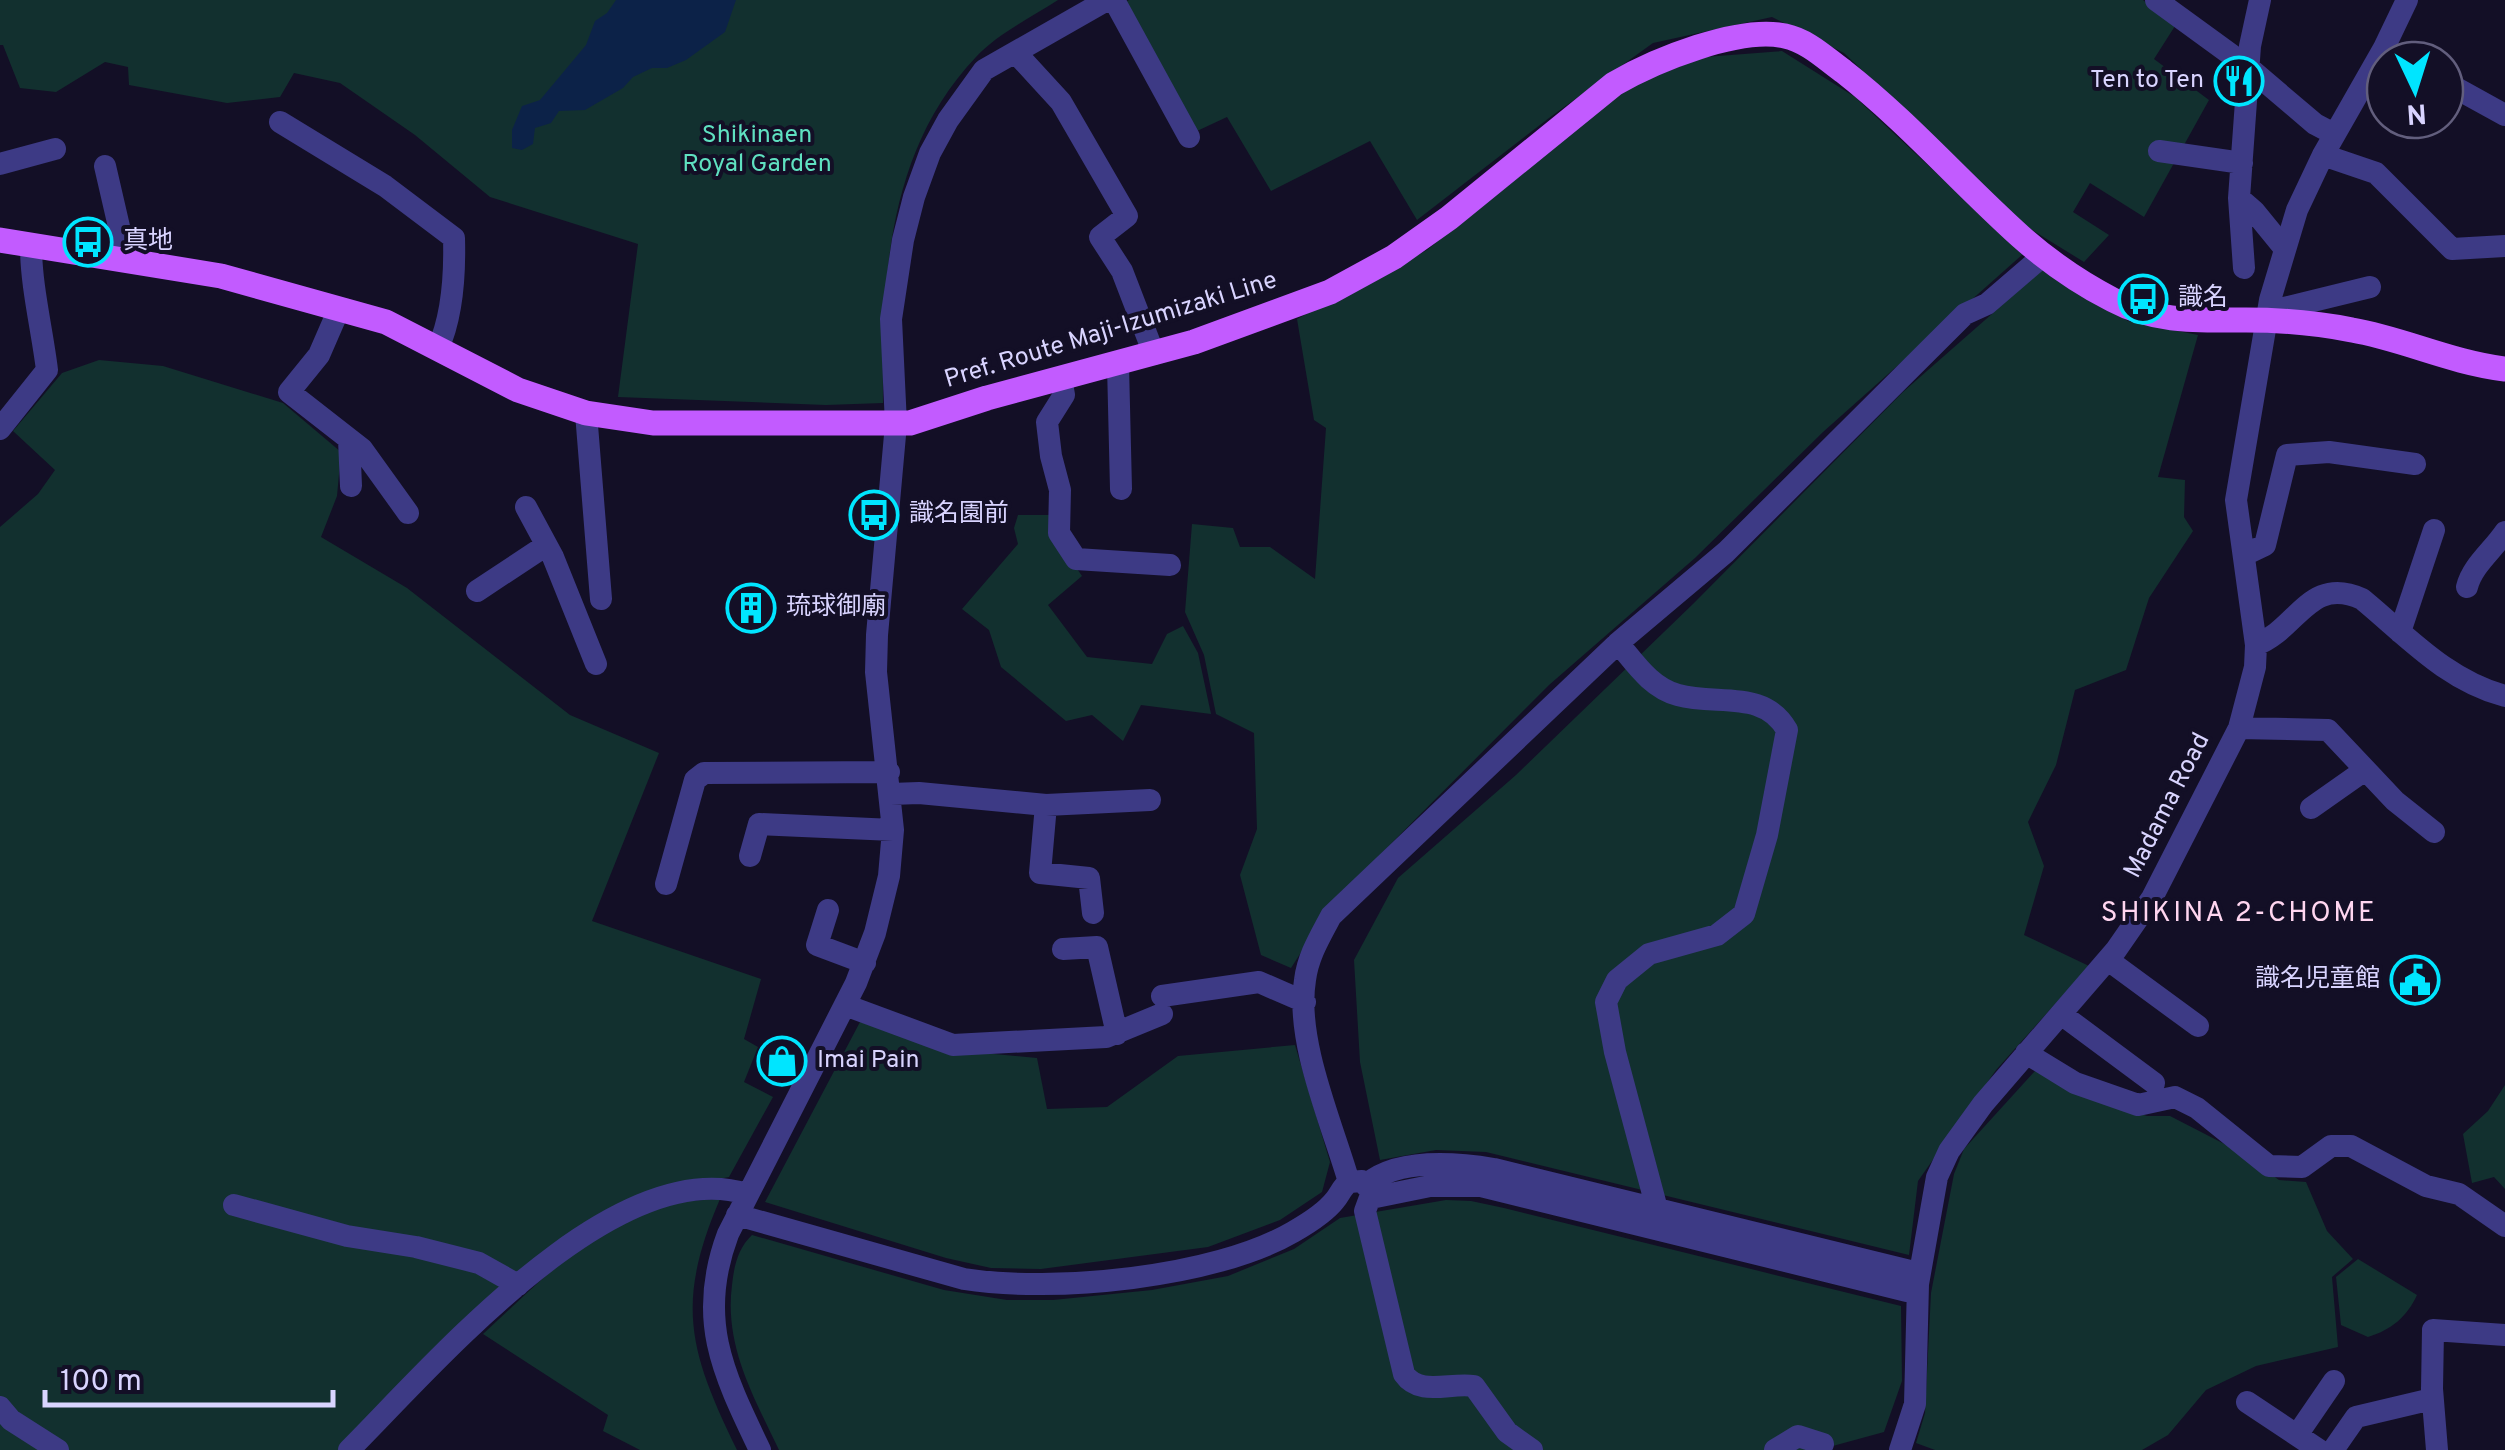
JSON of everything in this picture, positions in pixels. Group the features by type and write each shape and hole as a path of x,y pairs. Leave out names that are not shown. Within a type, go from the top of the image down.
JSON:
{"main road":[{"name":"Pref. Route Maji-Izumizaki Line","path":"0,240 221,276 386,322 518,390 586,414 653,423 910,424 1061,378 1118,366 1286,311 1394,257 1468,204 1614,84 1741,34 1788,37 1823,56 1867,90 2023,239 2112,300 2153,316 2178,320 2270,309 2436,356 2505,369"}],"street":[{"path":"760,1450 725,1378 713,1325 717,1264 742,1204 845,1005 884,904 894,830 876,672 877,635 896,424 891,319 914,197 930,153 984,70 1110,0 1189,137"},
{"path":"2156,0 2248,67 2314,124 2328,144 2376,173 2452,249 2505,246"},
{"path":"2244,268 2238,198 2248,67 2260,0"},
{"name":"Madama Road","path":"2388,40 2406,0"},
{"path":"1016,53 1061,102 1128,216 1100,236 1122,271 1154,354"},
{"name":"Madama Road","path":"1900,1450 1915,1404 1918,1284 1938,1177 1949,1151 2026,1053 2108,960 2152,898 2239,728 2256,645 2236,500 2270,309 2297,210 2328,144 2365,81"},
{"path":"2465,93 2505,115"},
{"path":"280,122 384,186 454,238 446,331 438,348"},
{"path":"0,164 55,149"},
{"path":"2159,151 2242,164"},
{"path":"105,166 123,244 122,262"},
{"path":"2238,198 2254,210 2285,249"},
{"path":"0,429 47,370 31,246"},
{"path":"1532,1450 1507,1432 1474,1386 1422,1387 1404,1374 1362,1188 1307,1041 1304,982 1314,948 1331,916 1618,644 1726,552 1964,314 1986,304 2044,254"},
{"path":"2270,309 2370,287"},
{"path":"339,309 319,355 289,392 362,450 408,513"},
{"path":"1118,366 1121,489"},
{"path":"1061,378 1064,394 1047,422 1060,490 1059,533 1076,559 1170,565"},
{"path":"586,414 601,599"},
{"path":"349,439 351,486"},
{"path":"2244,556 2265,545 2287,455 2330,452 2415,464"},
{"path":"526,507 549,551 596,664"},
{"path":"2400,632 2434,530"},
{"path":"2467,586 2471,572 2489,556 2505,532"},
{"path":"477,591 549,551 598,551"},
{"path":"2256,645 2271,640 2313,598 2348,593 2362,599 2449,673 2480,689 2505,696"},
{"path":"1618,644 1650,680 1676,695 1757,704 1778,713 1787,730 1764,848 1744,914 1717,935 1649,954 1618,980 1606,1002 1615,1052 1657,1209"},
{"path":"2239,728 2328,730 2395,801 2434,832"},
{"path":"2311,808 2366,770"},
{"path":"666,884 695,780 704,773 890,783 919,793 1046,805 1150,800"},
{"path":"1046,805 1040,873 1089,878 1093,913"},
{"path":"750,856 759,824 894,830"},
{"path":"828,910 816,945 864,962"},
{"path":"1063,949 1097,947 1117,1034"},
{"path":"2108,960 2198,1026"},
{"path":"845,1005 953,1045 1042,1043 1117,1034 1162,1005 1259,982 1305,1002"},
{"path":"2060,1014 2154,1083"},
{"path":"2026,1053 2075,1084 2138,1105 2175,1097 2198,1108 2269,1166 2302,1168 2331,1146 2351,1146 2426,1186 2459,1194 2505,1226"},
{"path":"349,1450 518,1286 606,1220 680,1192 731,1189 742,1204 964,1280 995,1284 1051,1285 1185,1269 1245,1254 1311,1220 1338,1197 1362,1188 1481,1186 1907,1292 1918,1284 1910,1272 1474,1166 1410,1168 1374,1178 1362,1188"},
{"path":"234,1206 347,1236 479,1264 518,1286"},
{"path":"2437,1450 2432,1399 2433,1330 2505,1335"},
{"path":"2296,1435 2334,1382"},
{"path":"2333,1450 2356,1418 2432,1399"},
{"path":"2247,1402 2319,1450"},
{"path":"0,1407 11,1420 58,1450"},
{"path":"1775,1450 1798,1436 1823,1444"}],"green space":[{"name":"Shikinaen Royal Garden","path":"0,0 1058,0 984,49 946,94 923,134 895,220 888,265 883,403 826,405 618,397 638,244 490,197 415,135 340,83 294,73 280,97 227,103 129,85 128,67 105,62 56,92 20,88 0,45"},
{"path":"2143,0 2175,26 2154,59 2209,100 2144,217 2090,183 2073,212 2109,235 2084,262 2024,225 1844,53 1772,17 1653,43 1417,220 1370,141 1271,191 1227,117 1197,131 1124,3"},
{"path":"1782,51 1855,97 2023,254 1823,432 1695,558 1549,685 1334,901 1291,968 1261,955 1240,875 1257,829 1254,733 1216,714 1204,655 1185,612 1192,524 1233,528 1240,547 1270,547 1315,579 1326,428 1314,420 1297,319 1427,250 1626,87 1705,57"},
{"path":"2043,269 2128,321 2198,335 2158,477 2185,480 2184,517 2193,531 2149,598 2126,670 2075,690 2056,765 2028,822 2044,866 2024,935 2089,966 1996,1070 1918,1181 1909,1255 1486,1152 1436,1150 1380,1160 1360,1062 1354,960 1398,878 1516,775 1903,392"},
{"path":"99,360 163,366 283,403 341,452 337,496 321,537 407,588 570,715 659,753 592,921 761,979 744,1039 758,1047 744,1082 773,1097 729,1177 648,1193 521,1272 338,1450 0,1450 0,527 38,494 55,470 13,431 62,373"},
{"path":"1018,515 1051,515 1058,541 1082,576 1048,605 1087,657 1152,664 1167,634 1183,626 1198,653 1211,714 1141,705 1123,741 1092,715 1066,721 1001,667 989,630 962,609 1018,544 1014,528"},
{"path":"860,1022 952,1050 1037,1058 1047,1109 1107,1107 1178,1056 1295,1045 1330,1162 1322,1192 1280,1220 1208,1247 1041,1269 991,1268 946,1258 765,1202"},
{"path":"2035,1071 2080,1094 2147,1116 2170,1116 2238,1151 2279,1180 2306,1182 2327,1231 2353,1259 2332,1277 2338,1347 2256,1366 2206,1390 2168,1435 2142,1450 1935,1450 1916,1443 1925,1413 1931,1293 1954,1174 1964,1149"},
{"path":"2505,1085 2505,1189 2494,1177 2472,1183 2463,1134 2488,1111"},
{"path":"720,1199 697,1269 694,1327 708,1384 737,1450 640,1450 603,1431 608,1415 483,1334 549,1273 598,1235 652,1209"},
{"path":"1446,1200 1504,1208 1901,1306 1902,1381 1884,1432 1818,1450 779,1450 743,1370 732,1329 734,1271 740,1252 752,1235 944,1290 1007,1300 1053,1300 1152,1290 1228,1276 1294,1249 1340,1218"},
{"path":"2358,1259 2417,1295 2397,1322 2368,1337 2341,1325 2336,1277"}],"water":[{"path":"616,0 736,0 725,32 686,60 633,77 623,88 585,110 559,111 551,123 535,128 533,144 522,150 512,148 512,130 522,106 540,100 586,45 595,21"}],"place":[{"name":"Ten to Ten","path":"2239,81"},
{"name":"真地","path":"88,242"},
{"name":"識名","path":"2143,299"},
{"name":"識名園前","path":"874,515"},
{"name":"琉球御廟","path":"751,608"},
{"name":"識名児童館","path":"2415,980"},
{"name":"Imai Pain","path":"782,1061"}],"district":[{"name":"SHIKINA 2-CHOME","path":"2239,914"}]}
